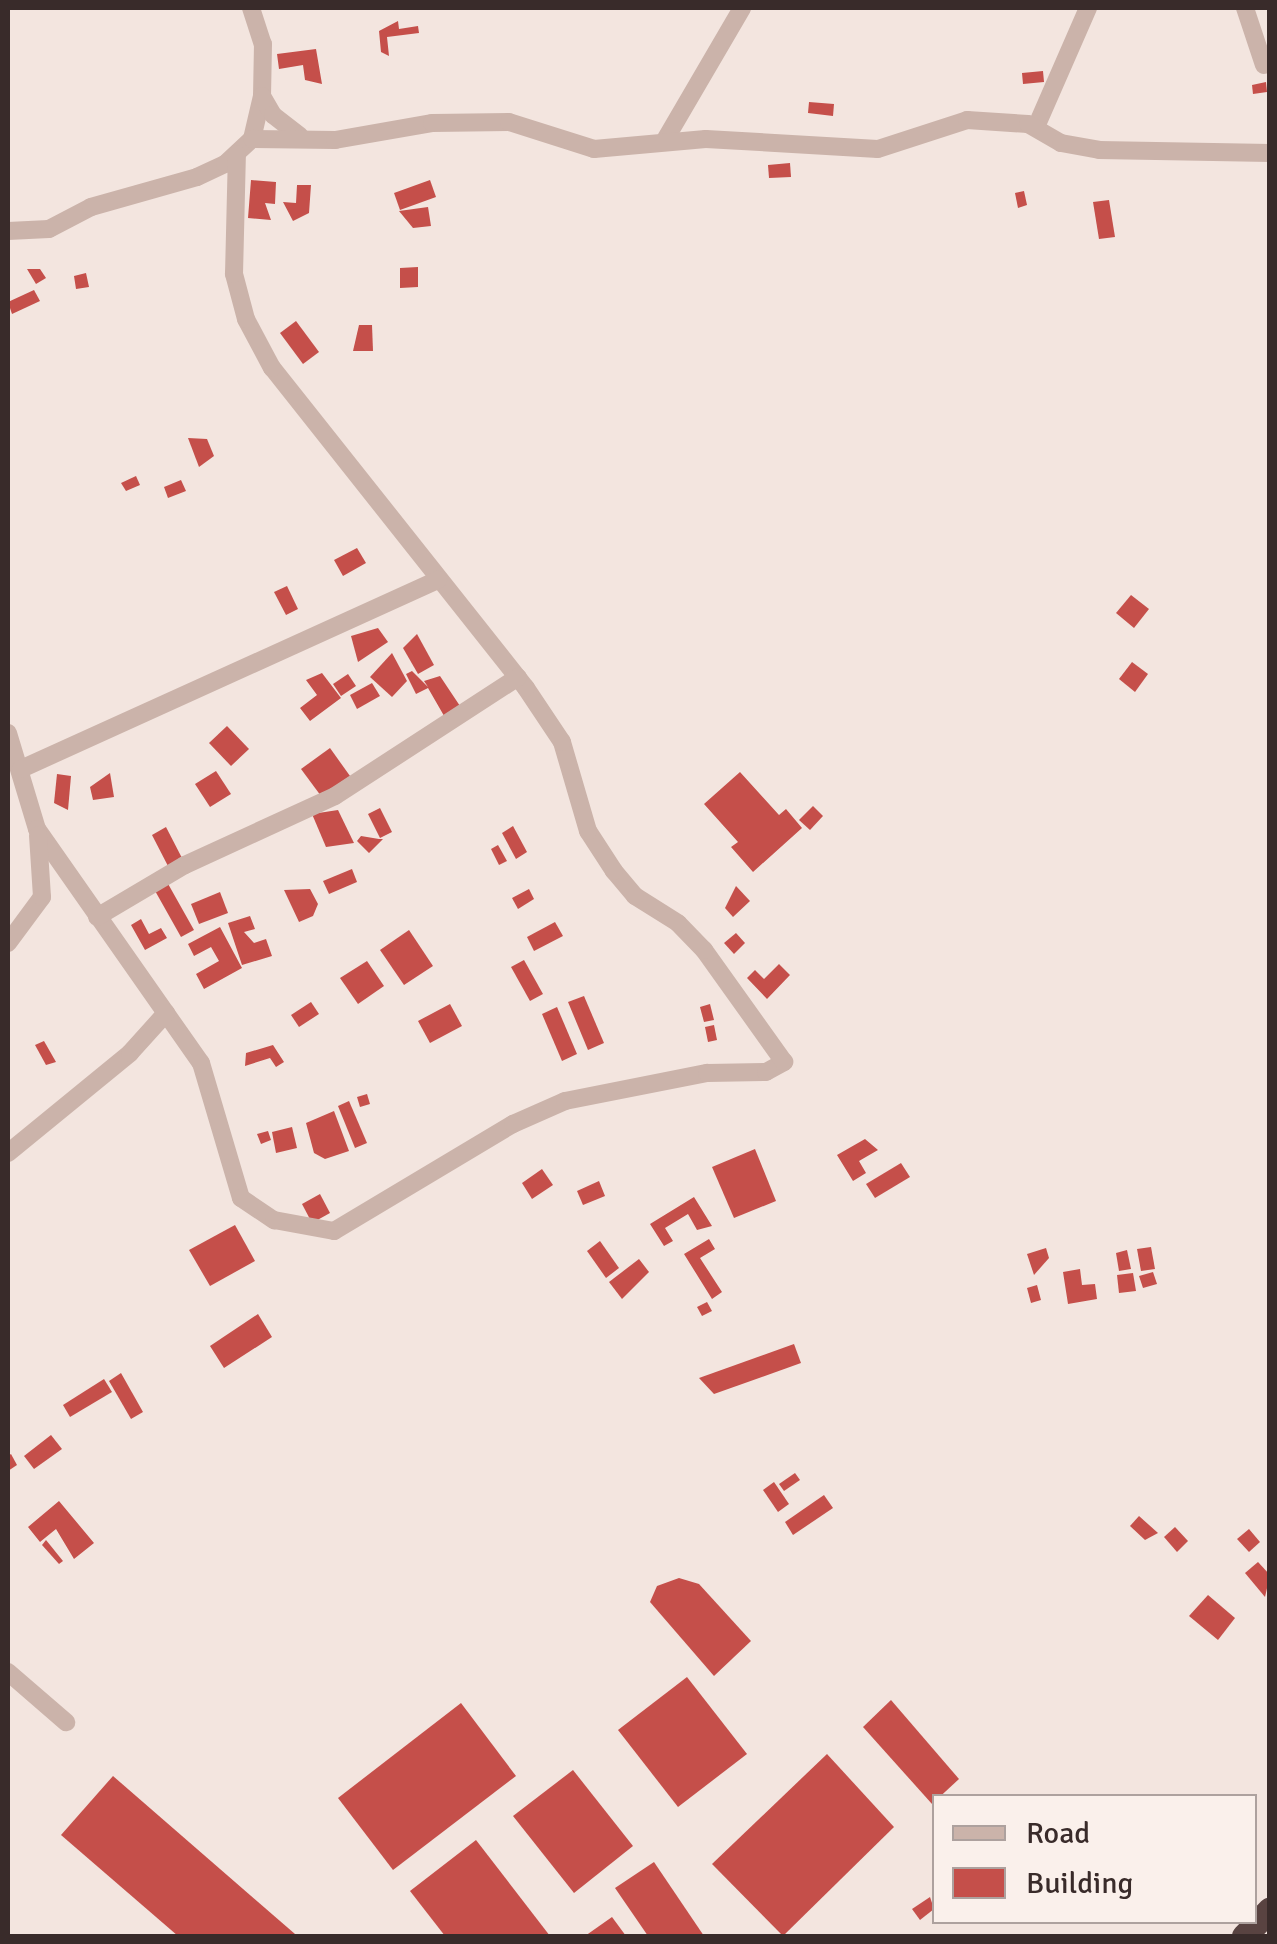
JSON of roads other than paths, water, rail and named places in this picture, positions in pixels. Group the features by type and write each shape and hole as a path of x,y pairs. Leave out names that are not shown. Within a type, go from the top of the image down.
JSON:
{"street":[{"path":"8,231 49,229 91,207 210,172 237,154 252,140 262,96 263,44 251,8"},
{"path":"665,140 742,8"},
{"path":"1036,127 1088,8"},
{"path":"1245,8 1264,65"},
{"path":"262,96 273,115 300,136"},
{"path":"252,140 300,136 336,140 432,123 509,122 594,149 665,140 878,148 956,121 1036,127 1061,143 1099,150 1270,153"},
{"path":"38,829 201,1063 241,1198 257,1213 304,1230 348,1225 554,1104 782,1065 749,1005 704,950 678,923 636,896 600,851 562,742 518,677 295,400 246,320 232,244 237,154"},
{"path":"21,768 438,580"},
{"path":"97,917 185,866 335,796 518,677"},
{"path":"8,733 38,829 42,896"},
{"path":"8,943 42,896 72,881"},
{"path":"8,1153 130,1053 166,1013"},
{"path":"8,1672 66,1722"}]}
